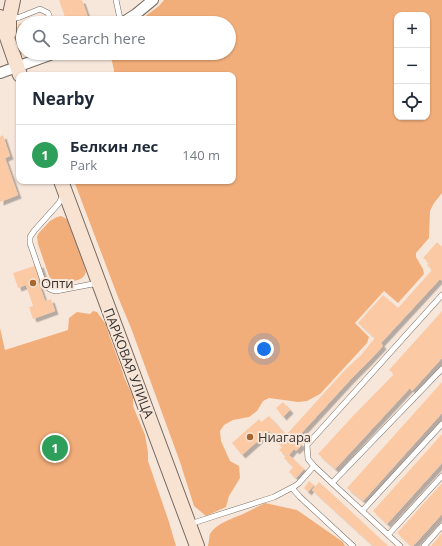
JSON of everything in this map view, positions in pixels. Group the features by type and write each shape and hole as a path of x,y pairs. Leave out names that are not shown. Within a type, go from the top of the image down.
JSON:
{"main road":[{"path":"13,0 4,18 10,47 18,71"},
{"name":"ПАРКОВАЯ УЛИЦА","path":"62,186 198,546"}],"street":[{"path":"133,16 153,0"},
{"path":"0,73 18,71 41,60"}],"lane":[{"path":"116,0 119,16"},
{"path":"22,16 40,9 48,13 49,16"},
{"path":"4,18 16,17"},
{"path":"62,186 59,203 30,237 30,243 44,284 48,288 56,290 99,283"},
{"path":"400,546 314,466 308,459 306,445 442,295"},
{"path":"332,483 442,369"},
{"path":"362,511 442,424"},
{"path":"190,524 274,497 299,483 314,466"},
{"path":"388,535 442,476"},
{"path":"292,488 353,546"},
{"path":"424,546 442,526"}],"shaded area":[{"path":"164,0 442,0 442,193 430,211 429,238 416,253 416,257 423,269 424,274 398,303 384,291 355,323 369,337 367,343 320,394 307,401 298,402 269,398 263,401 257,411 249,417 233,420 224,425 220,431 221,441 230,461 239,466 240,478 229,496 226,507 206,516 194,506 180,462 131,328 75,184 236,184 236,72 114,72 112,60 236,60 236,16 145,16 159,6"},
{"path":"61,216 68,220 86,272 85,275 75,281 59,283 49,276 37,237 50,221"},
{"path":"93,311 97,312 107,326 124,377 133,397 133,406 145,435 148,461 176,546 0,546 0,328 5,350 68,330 69,318 77,312 90,314"},
{"path":"265,503 297,510 343,542 345,546 208,546 210,534 213,530 226,521"}],"building":[{"path":"59,0 82,0 88,16 65,16"},
{"path":"3,135 10,156 5,158 18,195 0,202 0,137"},
{"path":"437,242 442,247 442,281 440,279 381,343 383,346 296,439 302,445 296,451 294,449 289,455 304,469 296,478 289,472 293,467 284,458 286,456 279,450 282,447 278,444 375,338 358,323 383,295 398,308 432,270 427,265 429,263 423,258"},
{"path":"40,264 45,278 38,281 45,301 51,299 55,311 33,319 29,307 33,306 26,285 18,288 13,273"},
{"path":"442,311 442,358 412,391 410,388 335,469 318,454 394,374 389,370"},
{"path":"442,382 442,413 363,501 347,488"},
{"path":"283,402 290,410 283,417 276,408"},
{"name":"Ниагара","path":"269,416 284,433 276,440 269,431 242,455 232,443 259,419 261,422"},
{"path":"442,434 442,463 387,524 373,511"},
{"path":"309,481 314,485 308,492 304,488"},
{"path":"319,482 388,546 373,546 312,490"},
{"path":"442,483 442,514 413,546 411,546 397,533"},
{"path":"442,533 442,546 431,546"}],"place":[{"name":"Опти","path":"33,283"},
{"name":"Ниагара","path":"250,437"},
{"name":"Белкин лес","path":"55,448"}]}
